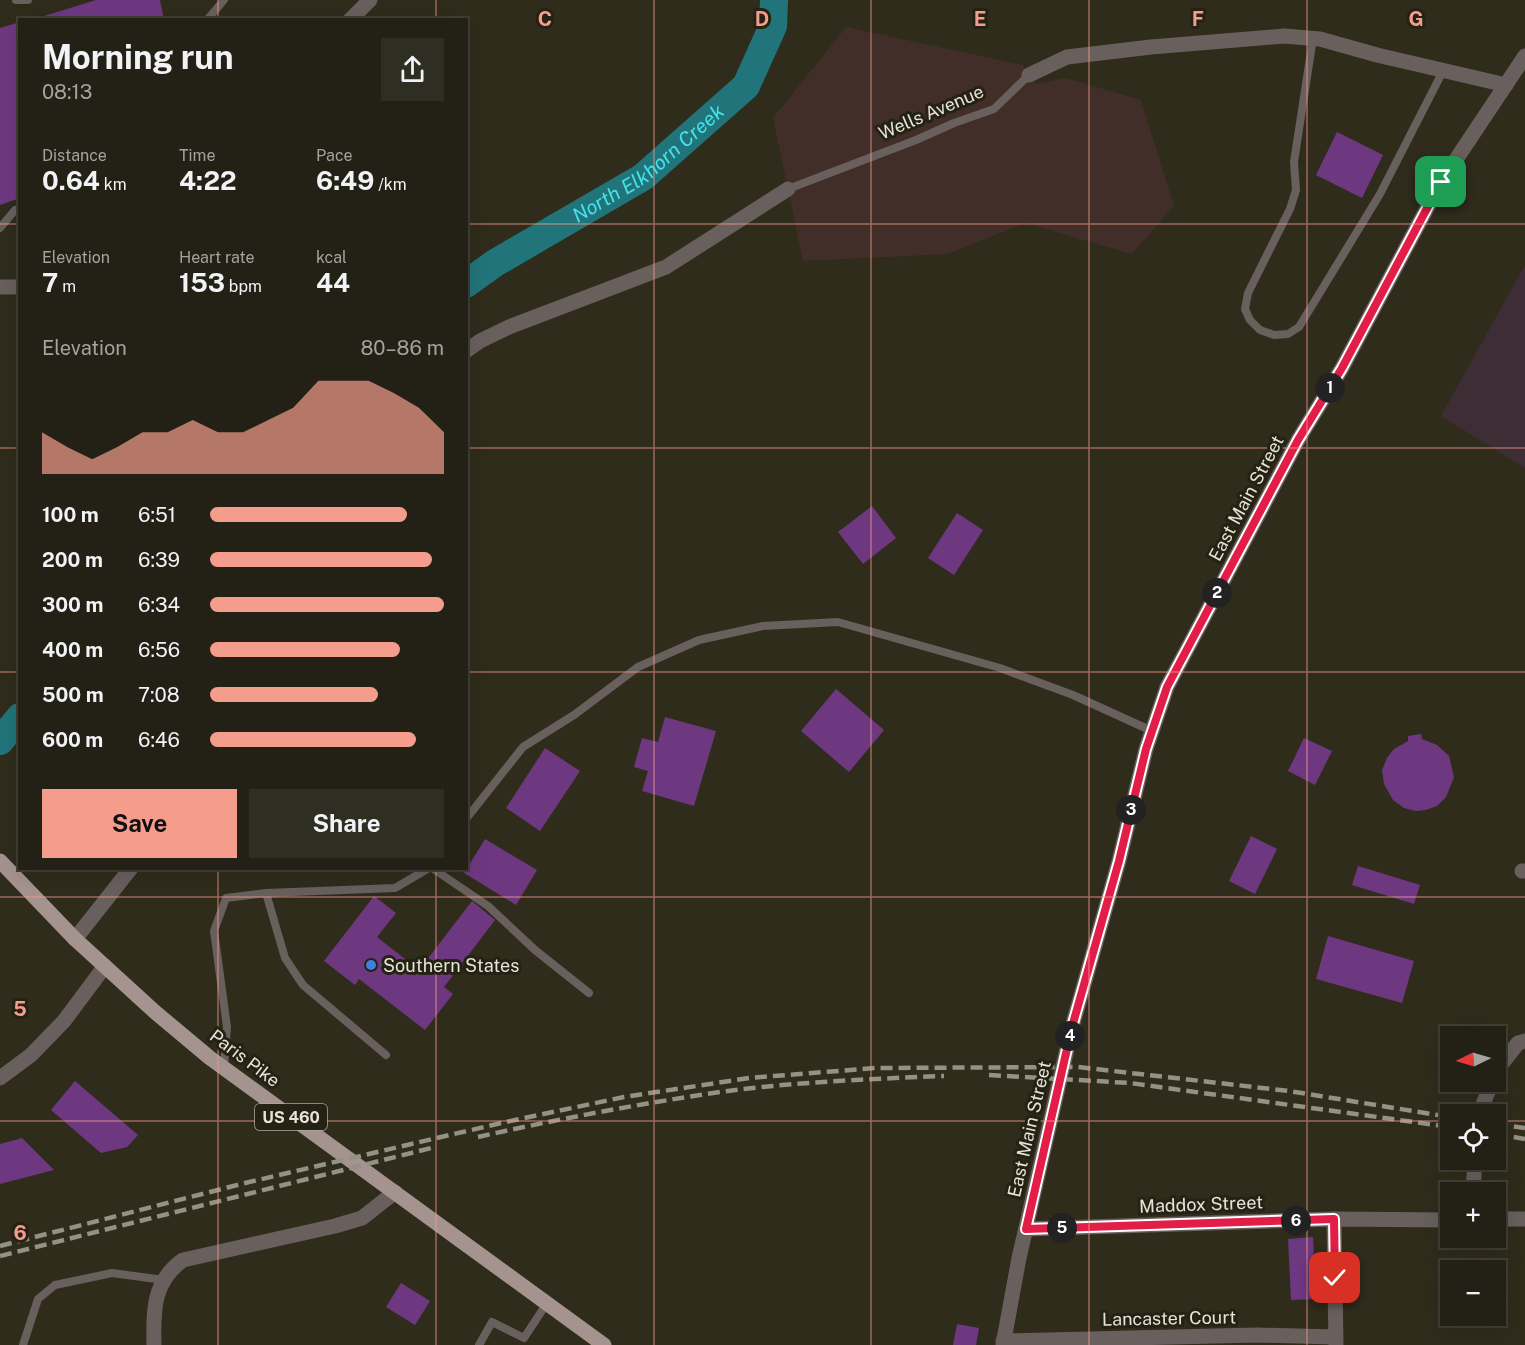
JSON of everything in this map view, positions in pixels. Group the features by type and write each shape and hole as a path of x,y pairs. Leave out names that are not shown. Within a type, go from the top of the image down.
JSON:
{"main road":[{"name":"Paris Pike","path":"0,861 75,939 155,1012 224,1067 604,1345"}],"street":[{"path":"352,18 370,0"},
{"name":"Wells Avenue","path":"1029,75 1067,57 1284,36 1332,41 1377,55 1506,85"},
{"name":"East Main Street","path":"1003,1343 1026,1229 1072,1027 1119,861 1152,731 1167,687 1298,440 1342,368 1441,182 1525,56"},
{"name":"Wells Avenue","path":"468,350 509,327 666,267 788,189"},
{"path":"0,287 18,287"},
{"path":"75,939 129,870"},
{"path":"0,1078 31,1055 64,1021 105,966"},
{"path":"1506,1058 1518,1043 1525,1041"},
{"path":"154,1345 158,1289 172,1268 183,1260 362,1218 394,1192"},
{"path":"1334,1219 1336,1341"},
{"name":"Maddox Street","path":"1026,1229 1334,1219 1440,1220"},
{"path":"1506,1219 1525,1219"},
{"name":"Lancaster Court","path":"1003,1343 1257,1335 1336,1341"}],"lane":[{"path":"16,0 28,0"},
{"path":"209,18 224,0"},
{"path":"1313,38 1294,162 1296,190 1290,208 1248,292 1245,309 1250,320 1260,330 1274,335 1288,334 1299,327 1380,194 1444,69"},
{"name":"Wells Avenue","path":"788,189 994,109 1029,75"},
{"path":"0,215 17,209"},
{"path":"0,228 17,209"},
{"path":"468,816 523,747 574,715 638,667 699,640 763,626 838,622 1000,668 1073,695 1152,731"},
{"path":"224,1067 227,1027 214,931 226,898 266,893 395,888 426,870"},
{"path":"433,870 488,906 535,950 589,993"},
{"path":"266,893 285,958 303,985 386,1055"},
{"path":"23,1345 38,1299 55,1285 112,1273 164,1280"},
{"path":"479,1345 492,1322 524,1338 547,1303"}],"shaded area":[{"path":"846,27 1023,65 1035,84 1066,78 1141,100 1174,206 1132,254 1025,223 948,254 803,261 773,118"},
{"path":"1525,265 1525,468 1441,416"}],"building":[{"path":"96,0 160,0 164,18 38,18"},
{"path":"18,23 18,199 0,205 0,28"},
{"path":"1337,132 1383,155 1362,198 1316,175"},
{"path":"872,506 896,538 863,564 838,532"},
{"path":"957,513 983,530 954,575 928,558"},
{"path":"836,689 884,730 849,772 801,731"},
{"path":"665,717 716,731 694,806 642,791 648,771 634,767 642,738 658,742"},
{"path":"1421,734 1422,739 1437,745 1449,756 1454,777 1446,797 1437,806 1416,811 1404,808 1393,800 1384,784 1382,770 1387,758 1394,749 1408,741 1408,736"},
{"path":"1304,738 1332,751 1315,785 1288,771"},
{"path":"545,748 580,771 540,831 506,808"},
{"path":"1251,836 1277,849 1255,894 1229,881"},
{"path":"485,839 537,870 516,905 464,873 468,870"},
{"path":"1358,866 1420,885 1414,904 1352,885"},
{"name":"Southern States","path":"374,896 396,913 377,937 419,970 472,901 495,920 444,987 453,994 425,1030 359,979 355,985 324,961"},
{"path":"1328,936 1414,961 1402,1003 1316,979"},
{"path":"75,1081 138,1135 127,1147 101,1153 51,1110"},
{"path":"22,1138 54,1170 0,1184 0,1144"},
{"path":"1313,1237 1316,1299 1291,1300 1288,1239"},
{"path":"401,1283 430,1301 415,1325 386,1307"},
{"path":"957,1324 979,1328 976,1345 953,1345"}],"waterway":[{"name":"North Elkhorn Creek","path":"468,283 495,263 643,177 746,86 773,26 774,0"},
{"name":"North Elkhorn Creek","path":"0,741 18,719"}],"railway":[{"path":"0,1246 245,1183 501,1123 624,1097 749,1078 875,1068 1078,1067 1289,1091 1440,1115"},
{"path":"989,1075 1130,1083 1440,1126"},
{"path":"478,1137 599,1112 720,1092 804,1083 944,1076"},
{"path":"1506,1125 1525,1128"},
{"path":"1506,1136 1525,1139"},
{"path":"0,1256 431,1148"}],"place":[{"name":"Southern States","path":"371,965"}],"route":[{"path":"1335,1278 1334,1219 1026,1229 1072,1027 1119,861 1146,749 1167,687 1298,440 1342,368 1441,182"}]}
